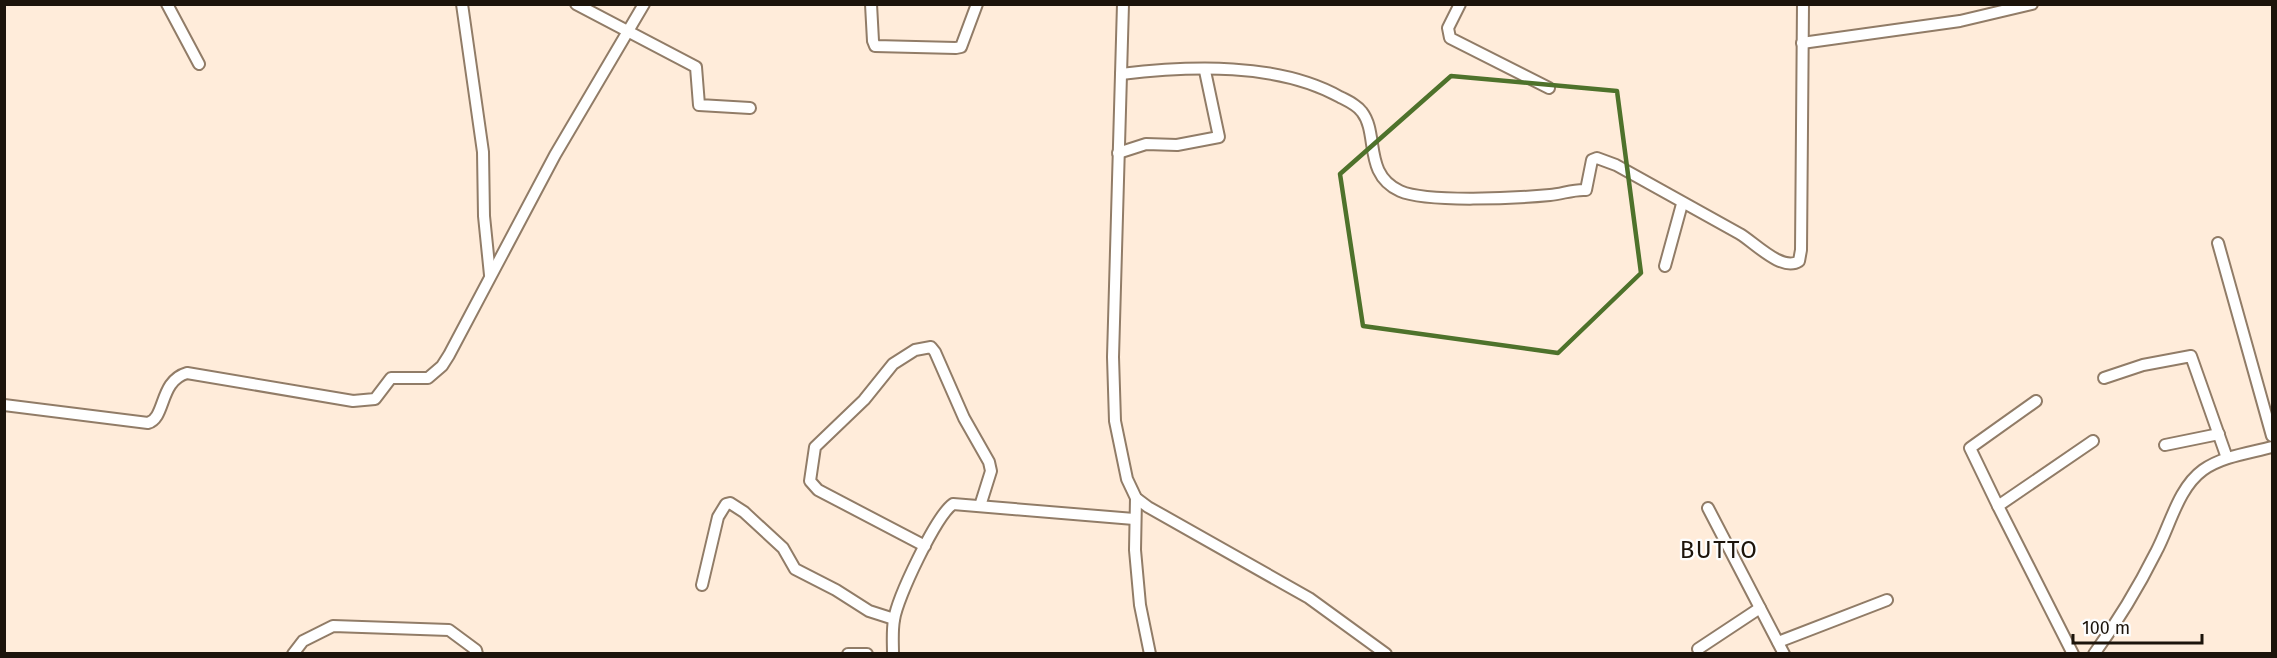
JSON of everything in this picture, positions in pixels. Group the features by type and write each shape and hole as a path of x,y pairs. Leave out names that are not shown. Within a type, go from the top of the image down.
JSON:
{"street":[{"path":"167,4 199,64"},
{"path":"462,4 483,152 484,216 490,275"},
{"path":"576,4 588,7 696,67 699,105 750,108"},
{"path":"4,405 148,423 155,419 172,380 187,373 353,401 375,399 391,378 428,378 437,372 449,355 555,155 644,4"},
{"path":"871,4 875,46 956,48 961,47 977,4"},
{"path":"1123,4 1113,357 1116,421 1126,479 1136,498 1309,598 1386,654"},
{"path":"1460,4 1448,28 1450,38 1549,88"},
{"path":"1121,74 1155,70 1238,70 1276,75 1329,91 1356,106 1364,114 1377,168 1392,186 1407,193 1522,197 1586,190 1594,158 1616,165 1759,246 1778,261 1790,264 1798,261 1803,4"},
{"path":"1802,43 1960,21 2032,4"},
{"path":"1118,153 1146,144 1185,144 1219,137 1205,71"},
{"path":"1665,266 1682,204"},
{"path":"2218,243 2272,436"},
{"path":"926,546 814,488 810,481 815,447 864,400 893,364 924,346 931,347 935,352 964,418 989,462 991,471 980,506"},
{"path":"2104,378 2143,365 2191,356 2227,458"},
{"path":"2036,401 1970,448 2073,654"},
{"path":"2165,445 2219,434"},
{"path":"1998,506 2093,441"},
{"path":"2094,654 2130,602 2188,485 2205,469 2227,458 2272,447"},
{"path":"1136,498 1134,519 1140,605 1150,654"},
{"path":"702,585 718,517 726,504 730,503 744,512 783,548 795,569 836,590 869,611 894,619"},
{"path":"893,654 894,619 926,546 946,509 962,503 1134,519"},
{"path":"1708,508 1784,654"},
{"path":"1778,642 1887,600"},
{"path":"1698,649 1760,608"},
{"path":"293,654 303,640 333,627 449,630 477,654"},
{"path":"848,654 867,654"}],"highlighted area":[{"path":"1451,76 1617,91 1641,273 1558,353 1363,326 1340,174"}],"district":[{"name":"BUTTO","path":"1719,550"}]}
